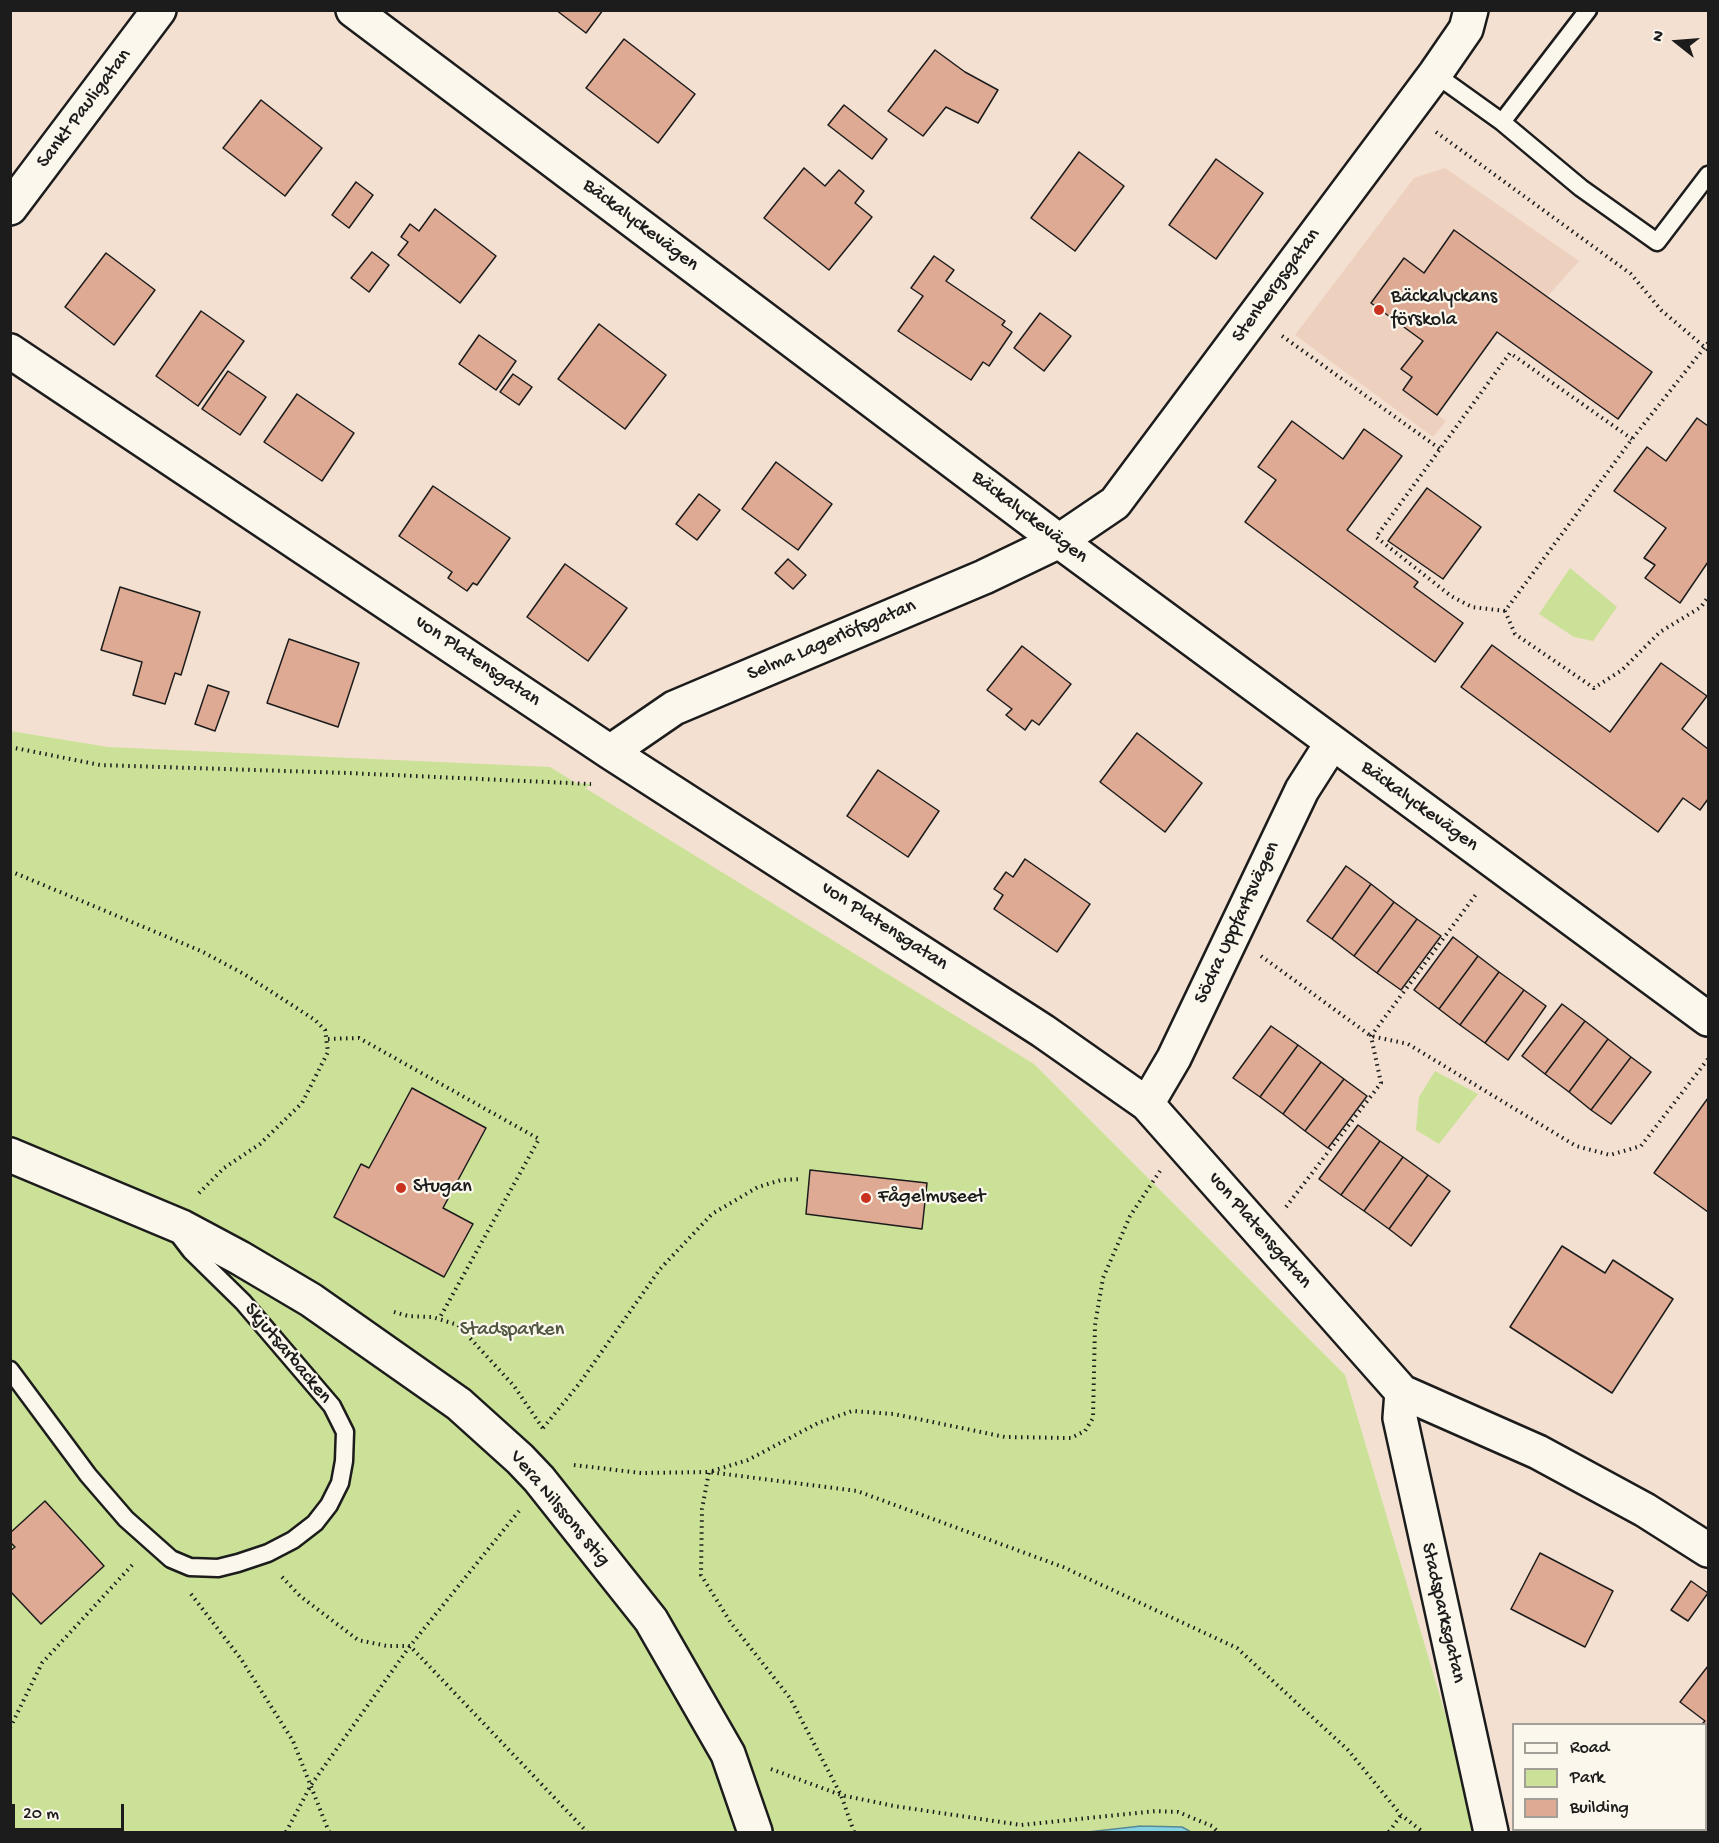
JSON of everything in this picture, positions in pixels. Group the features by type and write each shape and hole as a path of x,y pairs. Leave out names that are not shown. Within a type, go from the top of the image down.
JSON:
{"street":[{"name":"Sankt Pauligatan","path":"10,208 159,10"},
{"name":"Bäckalyckevägen","path":"353,10 1059,541 1708,1019"},
{"name":"Stenbergsgatan","path":"1059,541 1115,503 1435,74 1466,29 1471,10"},
{"name":"von Platensgatan","path":"10,351 610,752 1043,1030 1147,1104 1402,1392 1538,1452 1645,1510 1708,1550"},
{"name":"Selma Lagerlöfsgatan","path":"610,752 674,708 984,578 1059,541"},
{"name":"Södra Uppfartsvägen","path":"1147,1104 1174,1058 1231,934 1302,790 1332,743"},
{"name":"Skjutsarbacken","path":"10,1155 175,1224"},
{"name":"Vera Nilssons stig","path":"175,1224 311,1300 459,1404 539,1479 651,1620 728,1754 755,1833"},
{"name":"Stadsparksgatan","path":"1402,1392 1400,1418 1491,1833"}],"lane":[{"path":"1502,122 1588,10"},
{"path":"1435,74 1502,122 1581,188 1657,242 1708,175"},
{"name":"Skjutsarbacken","path":"10,1370 88,1475 126,1519 171,1559 190,1567 218,1568 267,1553 293,1540 315,1523 329,1505 340,1483 344,1461 345,1432 332,1406 243,1302 191,1251 175,1224"}],"path":[{"path":"1407,110 1631,274 1661,310 1706,349"},
{"path":"1255,315 1440,449"},
{"path":"1504,611 1632,439 1706,349 1708,343"},
{"path":"1504,611 1472,607 1451,596 1376,537 1510,353 1632,439"},
{"path":"1504,611 1515,633 1594,688 1622,670 1660,632 1701,607 1708,597"},
{"path":"10,747 100,765 348,772 594,784 610,752"},
{"path":"1261,1235 1306,1184 1381,1083 1371,1036 1498,864"},
{"path":"10,871 125,918 244,974 315,1020 325,1029 328,1052 302,1103 260,1144 224,1168 198,1194 175,1224"},
{"path":"1231,934 1371,1036 1408,1044 1576,1146 1610,1155 1641,1146 1708,1059"},
{"path":"328,1039 359,1038 539,1139 439,1319"},
{"path":"709,1472 748,1460 818,1423 852,1411 894,1414 1005,1437 1071,1437 1085,1431 1093,1418 1095,1325 1103,1278 1130,1216 1181,1140"},
{"path":"543,1428 579,1384 660,1269 712,1214 758,1187 781,1180 802,1179"},
{"path":"286,1833 311,1785 410,1646 527,1501 539,1479 564,1464 641,1473 709,1472 857,1491 1063,1567 1237,1648 1348,1750 1401,1815 1423,1833"},
{"path":"709,1472 702,1509 702,1575 731,1623 790,1698 841,1795 855,1833"},
{"path":"10,1728 42,1663 153,1544"},
{"path":"267,1553 283,1577 300,1596 358,1640 387,1646 410,1646 587,1833"},
{"path":"190,1567 189,1591 241,1659 293,1741 329,1833"},
{"path":"728,1754 841,1795 894,1806 1021,1825 1156,1810 1178,1812 1212,1826 1218,1833"},
{"path":"1389,1833 1401,1815"},
{"path":"1018,1833 1021,1825"}],"shaded area":[{"name":"Bäckalyckans förskola","path":"1445,168 1579,261 1547,297 1461,289 1402,369 1412,377 1403,390 1446,421 1433,437 1295,335 1414,178"}],"green space":[{"path":"1570,568 1617,607 1593,641 1574,637 1539,614"},
{"name":"Stadsparken","path":"10,731 108,747 550,767 576,783 594,784 585,788 1034,1064 1345,1375 1480,1832 11,1832"},
{"path":"1435,1071 1478,1094 1439,1144 1416,1130 1419,1097"}],"water":[{"path":"1141,1826 1182,1827 1191,1832 1088,1832"}],"building":[{"path":"556,10 603,10 586,33"},
{"path":"624,39 695,94 658,143 586,88"},
{"path":"935,50 965,72 998,90 978,123 946,107 923,136 888,111"},
{"path":"261,100 322,148 285,196 223,148"},
{"path":"844,105 887,139 872,159 828,125"},
{"path":"1079,152 1124,186 1075,251 1031,218"},
{"path":"1216,159 1263,193 1216,259 1169,225"},
{"path":"804,168 825,186 839,170 864,191 855,203 872,217 829,270 764,218"},
{"path":"356,182 373,195 349,228 332,215"},
{"path":"435,209 496,256 460,303 398,255 408,242 401,237 410,224 419,231"},
{"path":"1454,230 1652,372 1618,419 1497,332 1437,415 1403,390 1412,377 1401,369 1423,341 1371,303 1404,258 1424,273"},
{"path":"372,252 389,265 369,292 351,278"},
{"path":"106,253 155,290 114,345 65,307"},
{"path":"934,256 954,270 946,281 1005,321 1002,325 1012,332 989,366 983,362 971,380 898,331 923,296 911,288"},
{"path":"201,311 244,341 198,406 156,376"},
{"path":"1040,313 1071,336 1044,371 1014,348"},
{"path":"599,324 666,375 625,429 558,379"},
{"path":"479,335 516,361 496,390 459,364"},
{"path":"228,371 266,397 240,435 202,409"},
{"path":"513,374 532,387 519,405 500,392"},
{"path":"297,394 354,433 322,481 264,442"},
{"path":"1697,418 1708,426 1708,562 1680,603 1645,578 1655,565 1644,558 1666,528 1614,491 1647,447 1666,461"},
{"path":"1292,421 1343,459 1364,429 1402,456 1347,530 1418,582 1414,587 1463,623 1435,662 1245,522 1276,480 1258,467"},
{"path":"776,462 832,504 798,550 742,509"},
{"path":"433,486 510,538 477,585 473,583 467,591 448,578 452,572 399,536"},
{"path":"1427,488 1481,527 1443,579 1388,541"},
{"path":"699,494 720,510 697,540 676,524"},
{"path":"788,559 806,575 793,589 775,573"},
{"path":"565,564 627,608 588,661 527,617"},
{"path":"120,587 200,612 181,675 175,673 165,704 133,695 142,662 101,650"},
{"path":"289,639 359,663 338,727 267,703"},
{"path":"1492,645 1610,732 1661,663 1707,696 1682,729 1708,749 1708,799 1700,810 1683,798 1658,832 1461,687"},
{"path":"1022,646 1071,684 1039,725 1032,720 1025,730 1006,715 1012,709 987,690"},
{"path":"208,685 229,692 215,731 195,724"},
{"path":"1137,733 1202,783 1165,832 1100,782"},
{"path":"878,770 939,811 908,857 847,816"},
{"path":"1025,859 1090,904 1057,952 994,909 1003,895 994,889 1006,872 1013,877"},
{"path":"1346,866 1371,884 1332,939 1307,921"},
{"path":"1371,884 1394,902 1354,956 1332,939"},
{"path":"1394,902 1417,919 1377,973 1354,956"},
{"path":"1417,919 1441,936 1401,990 1377,973"},
{"path":"1453,937 1478,956 1439,1009 1414,990"},
{"path":"1478,956 1499,972 1460,1025 1439,1009"},
{"path":"1499,972 1524,990 1485,1043 1460,1025"},
{"path":"1524,990 1546,1006 1508,1060 1485,1043"},
{"path":"1562,1004 1585,1021 1545,1074 1522,1056"},
{"path":"1585,1021 1608,1039 1569,1092 1545,1074"},
{"path":"1271,1026 1298,1045 1260,1097 1233,1078"},
{"path":"1608,1039 1631,1057 1591,1110 1569,1092"},
{"path":"1298,1045 1321,1062 1283,1114 1260,1097"},
{"path":"1631,1057 1651,1072 1611,1124 1591,1110"},
{"path":"1321,1062 1344,1079 1305,1131 1283,1114"},
{"path":"1344,1079 1367,1096 1328,1148 1305,1131"},
{"name":"Stugan","path":"412,1088 486,1128 443,1208 473,1224 444,1277 334,1217 361,1164 369,1168"},
{"path":"1708,1098 1708,1212 1654,1173"},
{"path":"1358,1125 1380,1141 1341,1195 1319,1179"},
{"path":"1380,1141 1403,1157 1364,1211 1341,1195"},
{"path":"1403,1157 1428,1175 1389,1229 1364,1211"},
{"name":"Fågelmuseet","path":"810,1170 927,1183 922,1229 806,1214"},
{"path":"1428,1175 1450,1191 1411,1246 1389,1229"},
{"path":"1562,1246 1605,1273 1613,1260 1673,1299 1612,1393 1510,1327"},
{"path":"45,1501 104,1566 41,1624 10,1591 10,1551 15,1547 10,1542 10,1533"},
{"path":"1540,1553 1613,1591 1585,1647 1511,1609"},
{"path":"1691,1581 1708,1593 1688,1621 1671,1610"},
{"path":"1708,1666 1708,1760 1707,1723 1703,1723 1705,1721 1680,1702"}],"place":[{"name":"Bäckalyckans förskola","path":"1379,310"},
{"name":"Stugan","path":"401,1188"},
{"name":"Fågelmuseet","path":"866,1198"}]}
